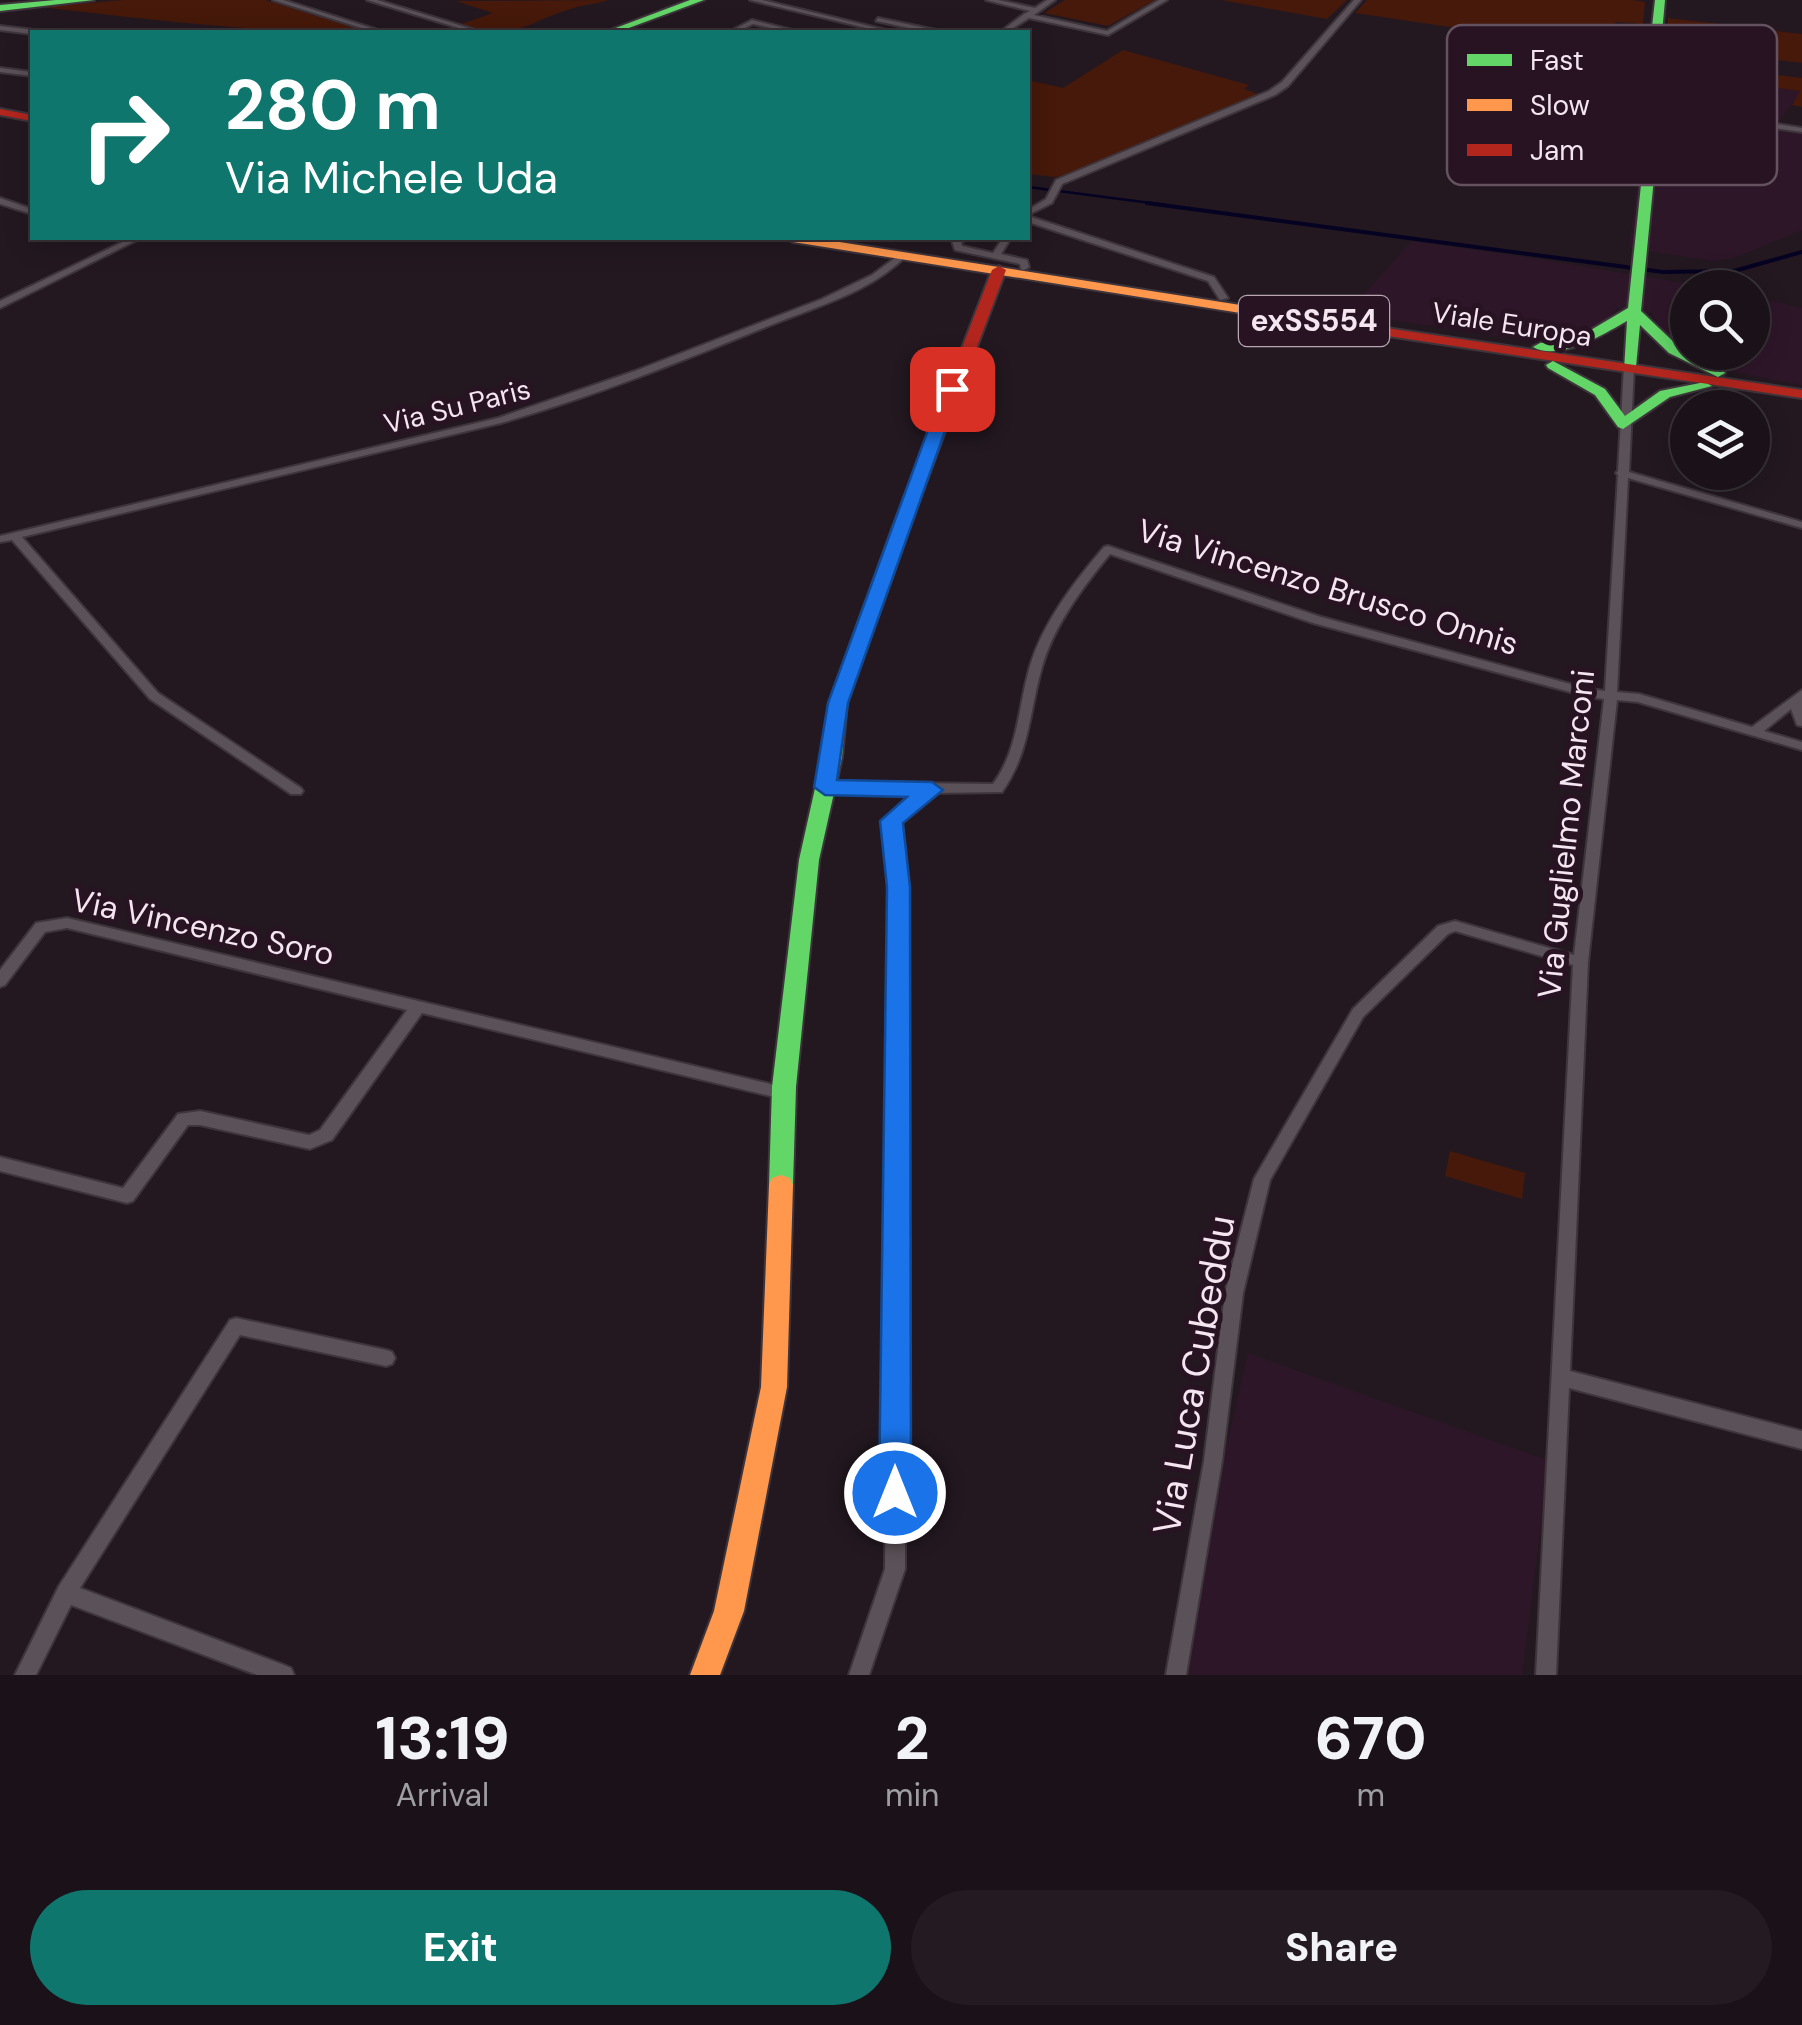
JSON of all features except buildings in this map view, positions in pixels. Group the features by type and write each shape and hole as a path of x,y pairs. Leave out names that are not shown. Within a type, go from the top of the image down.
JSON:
{"main road":[{"path":"7,9 88,0"},
{"path":"617,30 699,0"},
{"name":"Via Guglielmo Marconi","path":"1658,25 1660,0"},
{"path":"0,110 30,114"},
{"name":"Via Guglielmo Marconi","path":"1629,366 1646,185"},
{"name":"Viale Europa","path":"806,240 903,255 997,263 1802,394"},
{"name":"Viale Europa","path":"850,240 1223,298 1527,351"},
{"path":"705,1675 729,1611 774,1388 784,1092 809,860 838,703 997,263"},
{"path":"1527,351 1583,342 1633,311 1674,350 1744,385"},
{"path":"1527,351 1583,380 1610,402 1623,424 1648,404 1677,389 1744,385"}],"street":[{"path":"276,0 374,30"},
{"path":"370,0 471,30"},
{"path":"753,0 878,30"},
{"path":"989,0 1035,10"},
{"path":"1006,30 1052,0"},
{"path":"1026,15 1108,33 1164,0"},
{"path":"1030,214 1052,196 1058,185 1272,93 1285,84 1358,0"},
{"path":"845,30 870,19 926,30"},
{"path":"737,30 752,22 786,30"},
{"path":"0,28 30,32"},
{"path":"0,70 30,74"},
{"path":"1777,126 1802,130"},
{"path":"0,202 30,211"},
{"path":"1030,217 1212,280 1223,298"},
{"path":"113,240 126,244"},
{"path":"0,304 133,240"},
{"path":"960,240 956,241 958,248 997,263 1024,262 1024,267"},
{"path":"997,263 1006,240"},
{"name":"Via Su Paris","path":"0,539 501,420 582,396 840,294 894,265 903,255"},
{"name":"Via Guglielmo Marconi","path":"1546,1675 1581,962 1612,694 1620,473 1629,366"},
{"path":"1620,473 1802,524"},
{"path":"16,536 154,696 296,791"},
{"name":"Via Vincenzo Brusco Onnis","path":"825,787 982,791 997,788 1013,767 1042,648 1092,567 1108,549 1317,620 1588,694 1612,694"},
{"path":"1612,694 1802,746"},
{"path":"1754,732 1798,697 1802,722"},
{"path":"859,1675 894,1569 899,887 891,821 932,790"},
{"name":"Via Vincenzo Soro","path":"0,981 42,928 67,923 784,1092"},
{"name":"Via Luca Cubeddu","path":"1176,1675 1213,1461 1234,1292 1262,1180 1281,1146 1358,1013 1443,930 1455,926 1581,962"},
{"path":"0,1164 127,1196 184,1120 223,1122 310,1142 326,1135 418,1006"},
{"path":"25,1675 66,1593 236,1326 386,1358"},
{"path":"1559,1377 1802,1440"},
{"path":"66,1593 284,1675"}],"shaded area":[{"path":"123,0 265,0 362,30 246,28 41,7"},
{"path":"608,0 510,30 461,24 493,13 456,1"},
{"path":"1065,0 1155,0 1108,26 1044,13"},
{"path":"1221,0 1347,0 1327,19"},
{"path":"1367,0 1645,2 1643,24 1447,27 1355,13"},
{"path":"1668,18 1727,25 1668,25"},
{"path":"1777,31 1802,34 1802,63 1777,60"},
{"path":"1123,50 1249,85 1244,89 1261,95 1072,174 1030,174 1030,80 1063,88"},
{"path":"1777,75 1802,78 1802,107 1792,105 1800,91 1777,88"},
{"path":"1777,88 1802,91 1778,122 1802,126 1802,230 1734,258 1715,261 1629,248 1637,185 1777,185"},
{"path":"1412,241 1670,281 1670,336 1652,313 1617,308 1603,326 1581,337 1536,342 1347,313"},
{"path":"1770,301 1802,308 1802,385 1730,370 1770,370"},
{"path":"1450,1151 1525,1173 1522,1199 1445,1176"},
{"path":"1248,1353 1549,1461 1522,1675 1174,1675"}],"waterway":[{"path":"1030,187 1166,205"},
{"path":"1147,203 1663,272 1734,271 1802,252"}],"traffic: fast":[{"path":"0,8 89,0"},
{"path":"616,30 699,0"},
{"path":"1657,25 1660,0"},
{"path":"1629,367 1647,185"},
{"path":"1540,347 1583,341 1633,311 1674,350 1718,373"},
{"path":"1553,365 1600,392 1623,424 1665,394 1705,386"},
{"path":"781,1185 784,1087 809,860 832,757 838,703 901,527"}],"traffic: slow":[{"path":"806,240 1386,332"},
{"path":"705,1675 729,1611 774,1387 781,1185"}],"traffic: jam":[{"path":"0,112 30,118"},
{"path":"901,527 999,270"},
{"path":"1386,332 1802,394"}],"route":[{"path":"895,1493 899,887 891,821 932,790 825,787 838,703 952,389"}]}
